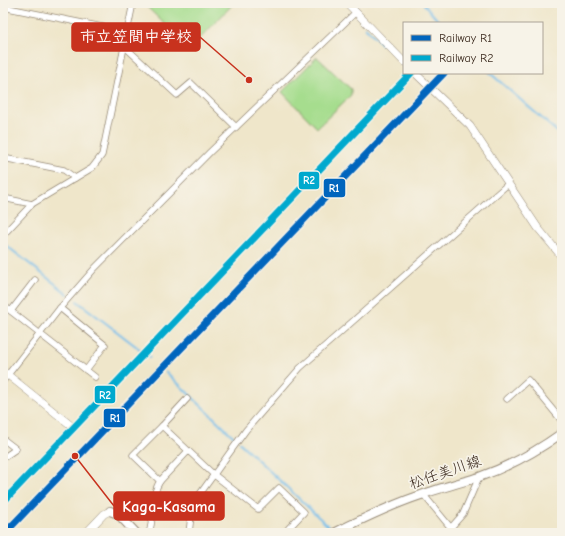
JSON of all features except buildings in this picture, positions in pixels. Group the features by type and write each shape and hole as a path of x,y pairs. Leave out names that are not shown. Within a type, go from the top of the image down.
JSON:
{"main road":[{"name":"松任美川線","path":"334,533 389,507 423,494 479,477 516,461 545,445 562,433"},
{"path":"110,511 118,514 136,533"}],"street":[{"path":"3,235 32,204 92,168 102,155 133,3"},
{"path":"347,3 403,61"},
{"path":"3,7 127,32"},
{"path":"73,427 5,376 60,308 95,268 236,127 356,12"},
{"path":"124,46 176,95 191,83 236,127"},
{"path":"416,74 470,126 538,228 561,252"},
{"path":"3,158 64,170 75,178"},
{"path":"189,533 191,516 197,498 213,474 246,430 300,368 508,184"},
{"path":"3,198 32,204"},
{"path":"11,311 35,280"},
{"path":"3,305 95,377"},
{"path":"60,308 105,345 86,370"},
{"path":"507,399 528,380 562,421"},
{"path":"160,481 133,455 187,400"},
{"path":"162,426 213,474 258,509 279,488 304,512 288,529 292,533"},
{"path":"3,439 16,449 3,458"},
{"path":"150,533 154,496 158,484 188,451"},
{"path":"446,533 463,514 479,477"},
{"path":"423,494 451,528"},
{"path":"86,533 107,511 110,511"}],"green space":[{"path":"143,3 234,3 190,49"},
{"path":"317,57 351,89 351,95 317,128 282,92"}],"waterway":[{"path":"423,3 439,22"},
{"path":"365,27 382,44"},
{"path":"491,74 562,136"},
{"path":"3,243 68,294"},
{"path":"77,301 150,357"},
{"path":"166,372 236,439"},
{"path":"240,443 329,527"}],"rail line":[{"name":"R2","path":"3,502 410,74"},
{"name":"R1","path":"5,533 443,74"}],"place":[{"name":"市立笠間中学校","path":"249,80"},
{"name":"Kaga-Kasama","path":"75,456"}]}
